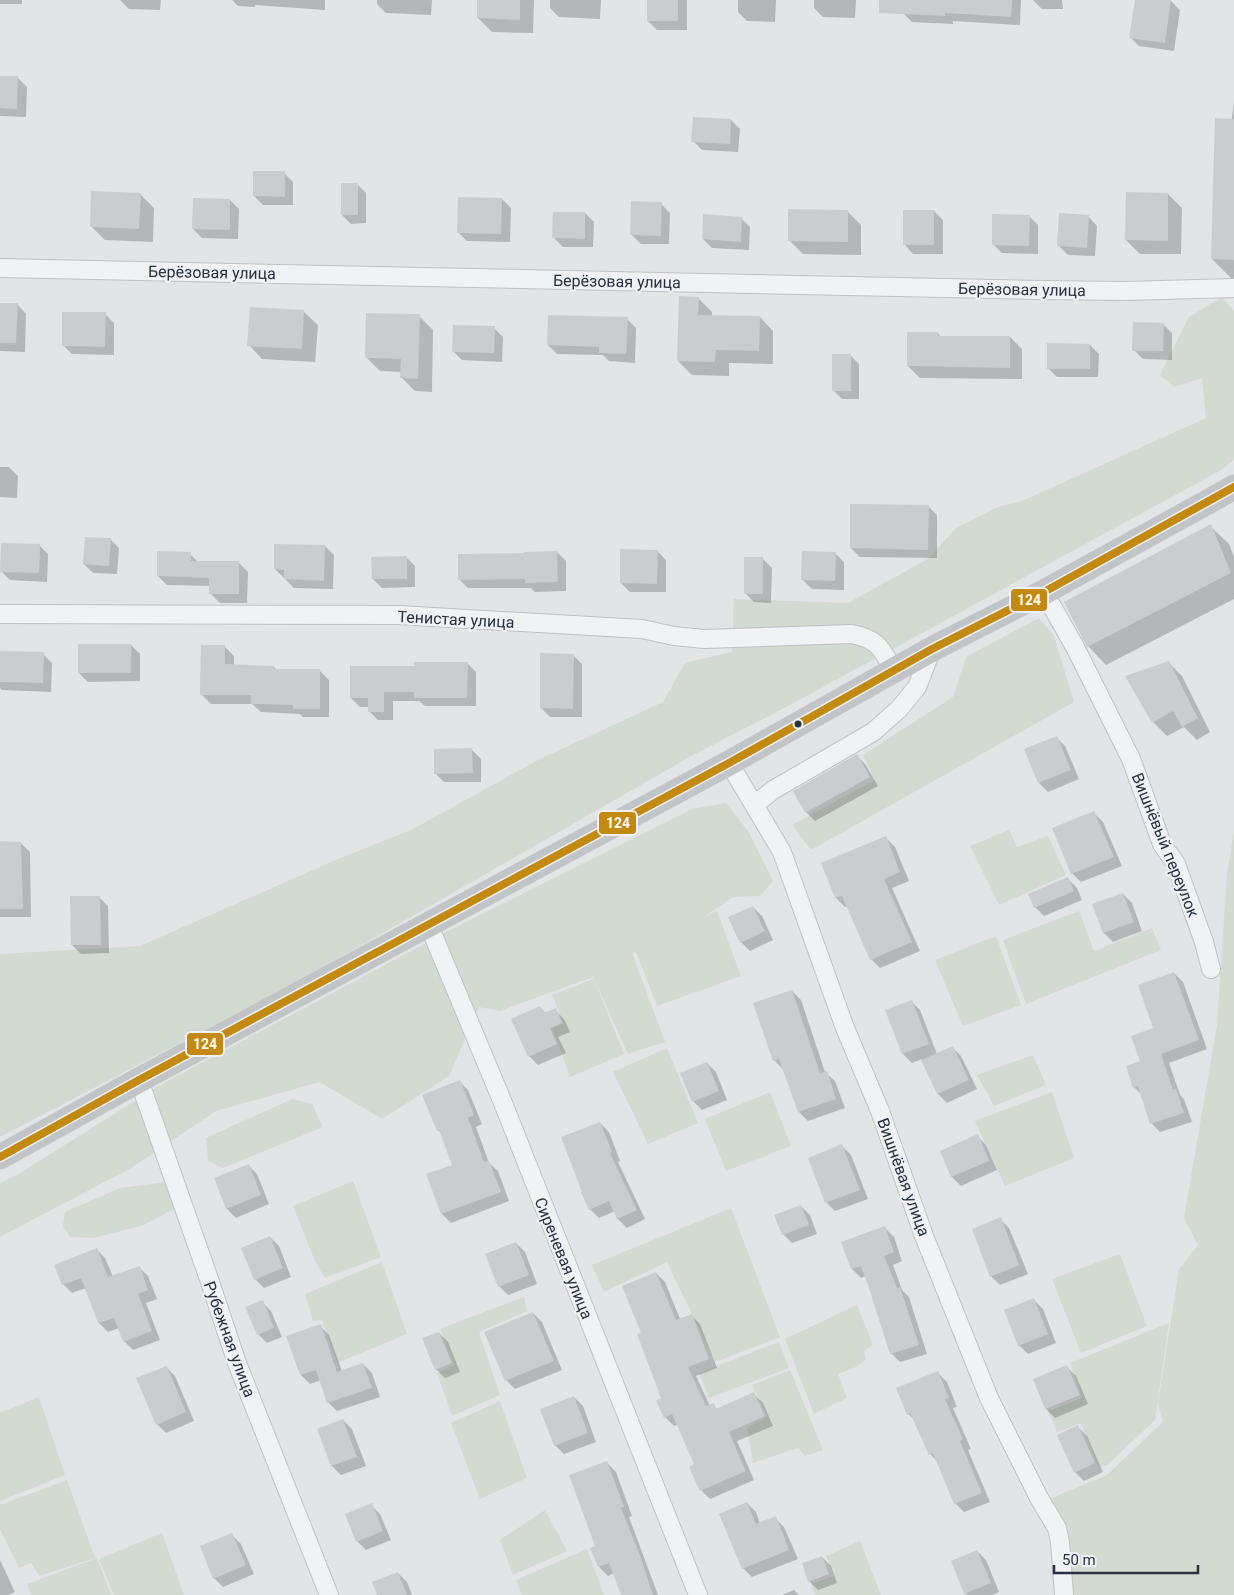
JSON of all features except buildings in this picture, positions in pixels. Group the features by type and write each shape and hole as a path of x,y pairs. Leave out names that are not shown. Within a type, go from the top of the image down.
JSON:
{"street":[{"name":"Берёзовая улица","path":"0,268 1029,290 1125,291 1234,288"},
{"path":"0,1158 139,1080 428,923 729,763 932,649 1044,592 1234,487"},
{"name":"Вишнёвый переулок","path":"1044,592 1076,649 1131,758 1162,844 1176,864 1204,942 1211,969"},
{"name":"Тенистая улица","path":"0,614 400,615 642,629 674,636 704,639 852,634 867,638 878,644 894,670"},
{"path":"754,805 773,790 873,732 899,709 917,687 932,649"},
{"name":"Вишнёвая улица","path":"729,763 782,852 845,1028 880,1111 924,1236 989,1398 1039,1498 1057,1528 1060,1542 1064,1595"},
{"name":"Сиреневая улица","path":"428,923 503,1103 698,1595"},
{"name":"Рубежная улица","path":"139,1080 237,1364 329,1595"}],"shaded area":[{"path":"1222,297 1234,311 1234,460 1221,470 790,705 693,755 308,976 0,1137 0,954 140,946 338,859 411,830 540,759 663,702 685,663 732,652 734,599 848,603 928,559 956,528 998,507 1022,501 1206,418 1202,378 1174,387 1160,375 1189,317"},
{"path":"1039,618 1054,636 1074,702 811,850 792,825 875,780 863,755 953,697 966,657"},
{"path":"726,803 748,831 773,881 760,896 733,897 704,917 717,911 741,976 657,1006 636,952 632,953 665,1042 628,1054 594,979 624,1054 570,1077 553,1029 564,1024 552,995 593,979 593,977 500,1011 479,1007 449,1076 382,1119 320,1082 216,1111 131,1168 0,1237 0,1183 20,1173 162,1084 454,928 692,809"},
{"path":"1009,830 1017,847 1048,836 1066,875 999,905 970,846"},
{"path":"1234,831 1234,1595 1069,1595 1067,1569 1070,1547 1068,1533 1049,1499 1107,1475 1163,1422 1158,1403 1179,1269 1198,1245 1184,1218 1217,1025 1227,874"},
{"path":"1079,911 1094,951 1152,928 1161,950 1026,1004 1003,940"},
{"path":"996,936 1021,1005 963,1026 935,960"},
{"path":"667,1048 698,1123 648,1144 613,1072"},
{"path":"1033,1055 1046,1085 994,1106 977,1075"},
{"path":"770,1092 791,1146 726,1171 705,1119"},
{"path":"1052,1092 1074,1158 1005,1186 975,1121"},
{"path":"292,1099 312,1104 323,1127 223,1168 208,1161 206,1138"},
{"path":"353,1181 381,1257 325,1278 315,1261 293,1206"},
{"path":"166,1182 176,1208 141,1226 93,1238 70,1237 63,1226 65,1212 120,1188"},
{"path":"731,1208 780,1337 715,1362 667,1262 604,1292 592,1265"},
{"path":"1120,1254 1147,1326 1081,1353 1052,1279"},
{"path":"382,1262 407,1334 337,1363 322,1320 313,1321 305,1294"},
{"path":"524,1297 527,1311 479,1332 500,1395 452,1416 437,1373 455,1365 440,1329"},
{"path":"857,1305 873,1345 864,1351 866,1359 858,1366 838,1374 847,1398 814,1414 785,1339"},
{"path":"1169,1323 1155,1420 1107,1465 1098,1467 1081,1423 1057,1432 1048,1411 1082,1398 1070,1363"},
{"path":"779,1342 789,1368 709,1398 699,1373"},
{"path":"790,1370 823,1450 805,1456 798,1448 753,1463 747,1427 768,1417 752,1385"},
{"path":"39,1397 65,1475 0,1501 0,1413"},
{"path":"500,1401 527,1478 480,1499 451,1423"},
{"path":"67,1480 95,1558 39,1576 31,1563 19,1568 0,1529 0,1505"},
{"path":"545,1510 567,1551 513,1575 500,1540"},
{"path":"162,1533 184,1595 114,1595 99,1559"},
{"path":"860,1541 881,1595 815,1595 811,1584 834,1576 826,1556"},
{"path":"587,1549 604,1595 522,1595 516,1580"},
{"path":"97,1558 111,1595 31,1595 27,1584"}],"transit line":[{"name":"124","path":"0,1157 139,1080 729,763 932,649 1044,592 1234,487"}]}
